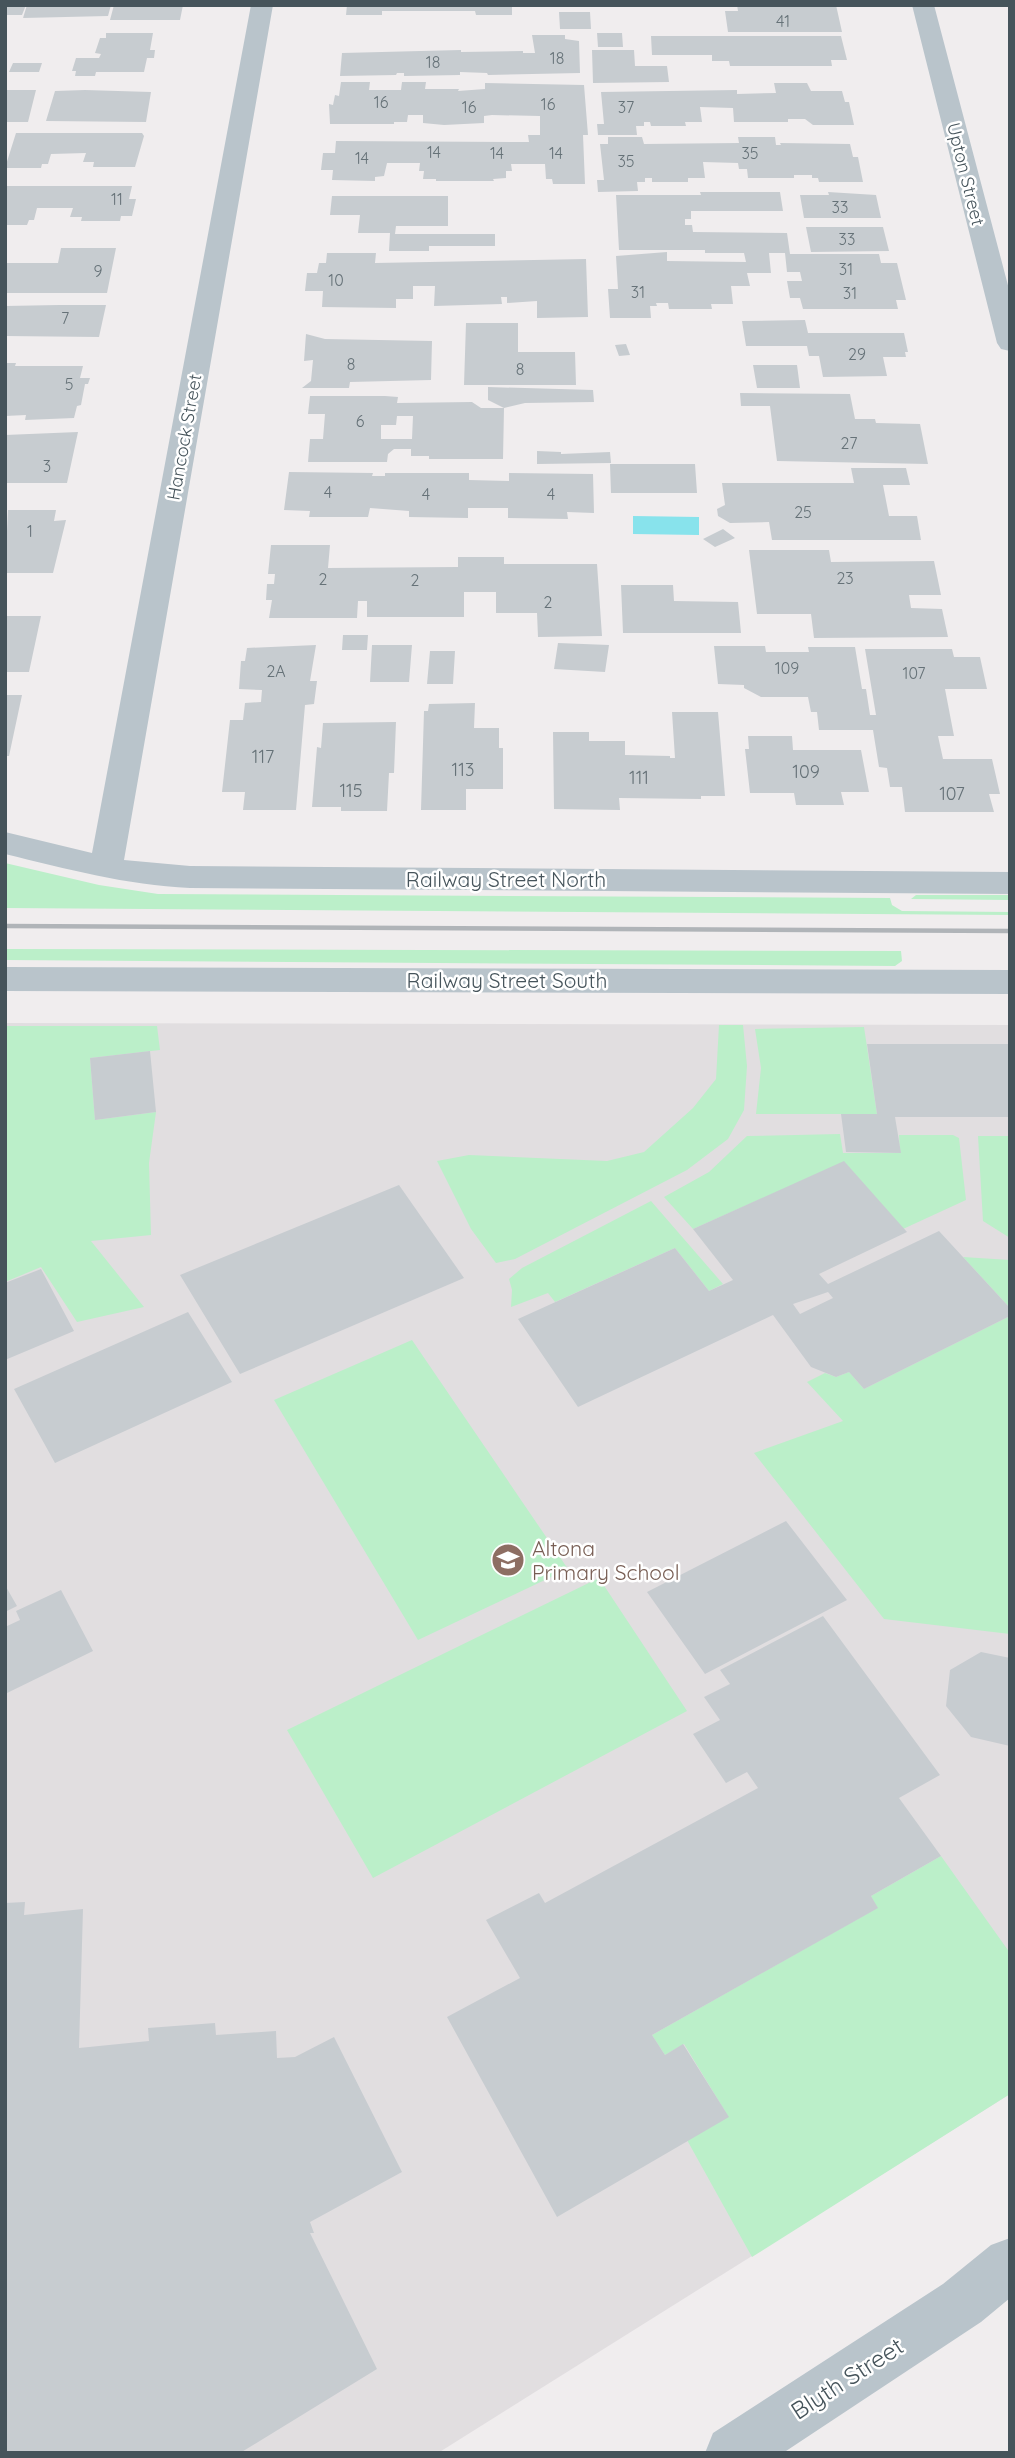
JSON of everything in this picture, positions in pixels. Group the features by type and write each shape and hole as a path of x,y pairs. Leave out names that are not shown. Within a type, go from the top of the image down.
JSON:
{"street":[{"name":"Hancock Street","path":"106,868 261,5"},
{"name":"Upton Street","path":"923,5 1010,343"},
{"name":"Railway Street North","path":"5,843 106,868 148,875 190,877 1010,883"},
{"name":"Railway Street South","path":"5,978 1010,982"},
{"name":"Blyth Street","path":"733,2453 962,2303 1010,2264"},
{"name":"Blyth Street","path":"962,2303 1010,2281"}],"shaded area":[{"name":"Altona Primary School","path":"5,1023 1010,1025 1010,2094 438,2453 5,2453"}],"green space":[{"path":"5,863 99,885 158,894 890,898 892,905 902,911 1010,912 1010,915 5,908"},
{"path":"916,895 1010,895 1010,900 911,899"},
{"path":"5,949 901,951 902,961 895,966 5,960"},
{"path":"719,1025 743,1025 747,1066 744,1110 728,1139 687,1170 515,1259 496,1263 471,1229 437,1161 469,1155 607,1161 644,1152 693,1108 716,1079"},
{"path":"5,1026 157,1026 160,1050 90,1058 95,1120 156,1112 149,1163 151,1235 91,1241 144,1307 77,1322 41,1267 5,1282"},
{"path":"864,1027 877,1114 756,1114 761,1068 755,1029"},
{"path":"840,1134 843,1153 900,1153 899,1135 953,1135 959,1138 966,1200 903,1229 844,1162 693,1229 664,1197 709,1172 747,1136"},
{"path":"978,1136 1010,1136 1010,1238 983,1221"},
{"path":"651,1201 723,1284 709,1291 675,1248 555,1302 548,1293 511,1307 512,1290 509,1279 522,1268"},
{"path":"963,1257 1010,1260 1010,1308"},
{"path":"1010,1316 1010,1634 884,1619 754,1453 843,1421 807,1382 825,1373 836,1377 849,1372 864,1389"},
{"path":"412,1340 568,1569 418,1640 274,1400"},
{"path":"599,1578 687,1711 373,1878 287,1730"},
{"path":"941,1856 1010,1953 1010,2094 752,2257 687,2140 728,2116 684,2044 665,2055 652,2035 877,1908 871,1896"}],"water":[{"path":"633,516 699,517 699,535 633,534"}],"building":[{"path":"5,5 26,5 22,15 5,15"},
{"path":"27,5 111,5 108,16 23,18"},
{"path":"114,5 183,5 180,20 110,20"},
{"path":"347,5 512,5 512,15 476,15 475,11 382,11 382,15 346,15"},
{"path":"737,5 836,5 842,32 728,32 725,11 738,11"},
{"path":"559,12 590,12 591,29 560,29"},
{"path":"106,33 153,33 150,50 155,50 154,58 147,58 144,72 96,72 95,76 75,76 76,71 72,71 76,58 99,58 101,54 95,53 100,38 106,38"},
{"path":"597,33 622,33 623,47 598,47"},
{"path":"532,35 565,35 565,39 579,41 580,73 488,75 460,72 460,75 404,76 404,73 397,73 340,76 342,53 461,50 535,53"},
{"path":"651,36 841,36 847,60 831,60 832,66 730,66 729,61 712,61 712,55 652,55"},
{"path":"592,50 634,50 635,66 667,66 669,82 593,83"},
{"path":"13,63 42,63 39,72 9,72"},
{"path":"341,82 370,82 369,90 401,90 402,82 426,82 425,89 459,89 458,91 485,89 485,83 584,85 588,135 583,135 585,184 553,184 552,179 546,179 545,164 511,164 512,171 506,171 506,178 493,179 494,181 423,179 424,171 419,171 420,163 387,163 384,176 375,177 375,181 332,180 333,170 321,170 323,153 335,153 336,141 529,142 528,135 540,135 540,116 492,115 484,116 484,123 444,125 423,123 423,115 408,115 407,122 394,124 330,124 329,104 333,105 335,95 339,96"},
{"path":"774,83 807,83 811,91 842,91 845,102 849,102 854,125 813,125 805,119 788,119 788,122 734,122 733,108 700,107 702,122 685,122 686,126 651,126 650,122 644,122 644,126 636,126 637,135 598,135 597,124 604,124 601,92 737,90 737,94 776,93"},
{"path":"5,90 36,90 28,122 5,122"},
{"path":"55,91 151,92 146,122 46,121"},
{"path":"16,133 142,133 144,136 135,167 93,167 94,162 83,162 86,153 51,154 48,164 42,164 41,168 5,168"},
{"path":"608,137 642,137 644,144 739,143 738,137 775,137 776,145 850,144 853,157 858,157 863,182 819,182 818,178 812,178 812,175 794,175 794,178 748,178 747,169 739,169 738,163 703,162 705,178 688,178 688,182 652,182 652,178 645,178 645,182 637,182 638,191 598,192 597,180 604,180 600,144 608,144"},
{"path":"5,186 132,186 129,199 136,199 132,216 121,216 120,221 81,221 82,217 70,217 73,208 37,208 34,220 29,220 27,225 5,225"},
{"path":"700,192 780,192 783,211 691,211 691,219 685,219 685,225 692,225 693,232 787,233 790,254 879,254 881,263 897,263 906,300 896,300 898,309 803,309 800,298 790,298 787,281 802,281 800,272 787,272 785,253 769,253 771,273 747,273 750,286 731,286 733,304 711,304 712,309 669,309 668,303 656,303 657,306 650,306 651,318 610,318 608,289 618,289 616,256 667,252 667,261 746,262 744,253 619,250 616,195 701,195"},
{"path":"828,192 876,195 881,218 804,218 800,195 829,195"},
{"path":"332,196 448,196 448,226 396,226 395,234 495,234 495,246 429,246 429,251 389,251 390,233 358,233 360,215 330,215"},
{"path":"806,227 883,227 889,251 811,252"},
{"path":"61,248 116,248 107,293 5,293 5,263 58,263"},
{"path":"327,253 376,253 375,263 586,259 588,317 537,318 537,301 507,303 507,297 501,297 502,304 434,306 435,286 413,286 413,299 396,299 396,308 322,307 323,291 305,291 307,273 317,273 319,263 326,263"},
{"path":"106,305 99,337 5,336 5,306"},
{"path":"805,320 808,333 904,333 908,352 905,352 906,357 883,357 887,376 823,377 819,356 809,356 807,346 746,346 742,321"},
{"path":"466,323 518,323 518,352 575,352 576,385 464,385"},
{"path":"306,334 325,339 432,341 431,380 350,382 349,388 302,388 311,381 313,360 304,361"},
{"path":"626,344 630,355 619,356 615,345"},
{"path":"5,363 16,363 15,366 83,366 80,378 90,378 88,384 85,384 81,405 77,406 74,418 25,420 26,415 5,416"},
{"path":"753,365 797,365 800,388 757,388"},
{"path":"488,387 593,390 594,402 525,403 504,408 488,400"},
{"path":"740,393 850,394 855,419 875,419 876,423 920,424 928,464 777,461 770,406 741,406"},
{"path":"310,396 385,396 398,397 397,403 472,402 481,408 504,408 503,459 429,459 429,456 411,456 411,449 394,449 388,454 387,462 308,462 310,439 323,439 325,414 308,414","holes":["397,416 413,416 412,439 381,439 381,425 396,425"]},
{"path":"78,432 67,483 5,483 5,435"},
{"path":"537,451 561,454 610,452 611,463 537,464"},
{"path":"610,464 695,464 697,493 611,493"},
{"path":"851,468 906,468 910,485 883,485 889,516 917,516 921,540 772,540 769,522 730,523 718,516 717,509 725,505 722,483 854,483"},
{"path":"289,472 373,473 372,476 385,476 385,473 469,473 469,480 509,481 509,473 593,474 594,513 567,512 568,519 508,518 508,508 468,508 468,518 409,517 409,511 370,508 368,517 309,517 310,511 284,510"},
{"path":"8,510 56,510 54,521 66,520 53,573 5,573"},
{"path":"723,529 735,538 715,547 703,539"},
{"path":"271,545 330,545 328,568 458,567 458,557 504,557 504,564 597,564 602,636 538,637 537,613 496,613 496,592 464,592 464,617 367,617 367,601 358,601 357,618 269,618 272,600 266,600 267,584 274,584 275,574 268,574"},
{"path":"749,550 829,550 831,562 934,561 941,595 909,595 911,608 942,609 948,637 814,638 811,614 757,614"},
{"path":"621,585 673,585 674,601 738,602 741,633 623,633"},
{"path":"5,616 41,616 29,672 5,672"},
{"path":"343,635 368,635 367,650 342,650"},
{"path":"558,643 609,645 605,672 554,669"},
{"path":"316,645 310,681 317,681 314,704 305,705 296,810 243,810 245,792 222,792 230,720 243,720 245,703 261,702 262,690 239,689 241,661 245,661 247,648"},
{"path":"372,645 412,645 409,682 370,682"},
{"path":"714,646 765,646 766,652 809,652 808,647 855,647 862,689 866,689 870,715 876,715 865,649 952,649 954,657 980,657 987,689 945,689 954,736 938,736 943,759 992,759 1000,794 989,794 994,812 905,812 902,787 890,787 887,768 879,767 873,730 819,730 817,712 811,712 808,697 761,697 744,688 744,685 718,684"},
{"path":"430,651 455,651 453,684 427,684"},
{"path":"5,695 22,695 9,756 5,756"},
{"path":"475,703 474,728 499,728 499,748 503,748 503,789 466,789 466,810 421,810 424,711 428,711 429,704"},
{"path":"672,712 718,712 725,796 701,796 701,799 619,798 620,810 554,809 553,732 589,732 589,741 625,741 625,755 675,758"},
{"path":"396,722 394,773 389,773 387,811 341,811 341,807 312,807 317,747 321,748 323,723"},
{"path":"748,736 792,736 793,750 861,750 869,792 841,792 844,805 796,805 794,793 750,793 745,749 749,749"},
{"path":"867,1044 1010,1044 1010,1117 895,1117 901,1153 846,1152 841,1114 877,1114"},
{"path":"150,1051 156,1112 95,1120 90,1058"},
{"path":"844,1161 907,1232 819,1274 828,1284 939,1231 1010,1308 1010,1316 864,1389 849,1372 836,1377 811,1367 773,1315 578,1407 518,1319 675,1248 709,1291 733,1280 693,1229","holes":["828,1292 833,1298 800,1314 793,1304"]},
{"path":"399,1185 464,1278 240,1374 180,1275"},
{"path":"41,1269 74,1331 5,1360 5,1283"},
{"path":"188,1312 232,1382 55,1463 14,1389"},
{"path":"786,1521 847,1600 705,1674 647,1592"},
{"path":"5,1585 17,1606 5,1612"},
{"path":"61,1590 93,1651 5,1694 5,1627 20,1620 16,1611"},
{"path":"823,1616 940,1775 899,1798 941,1856 871,1896 878,1908 652,2035 665,2055 683,2044 729,2117 557,2217 447,2017 520,1978 486,1920 539,1893 545,1903 758,1788 747,1772 726,1783 693,1734 720,1720 704,1697 730,1684 720,1670"},
{"path":"981,1652 1010,1658 1010,1746 971,1737 946,1706 950,1670"},
{"path":"25,1902 24,1915 83,1909 79,2048 149,2041 148,2028 215,2023 216,2035 276,2031 277,2058 295,2057 334,2037 402,2172 310,2222 314,2233 310,2233 377,2369 240,2453 5,2453 5,1903"}],"railway":[{"path":"5,926 1010,931"}],"place":[{"name":"Altona Primary School","path":"508,1560"}]}
